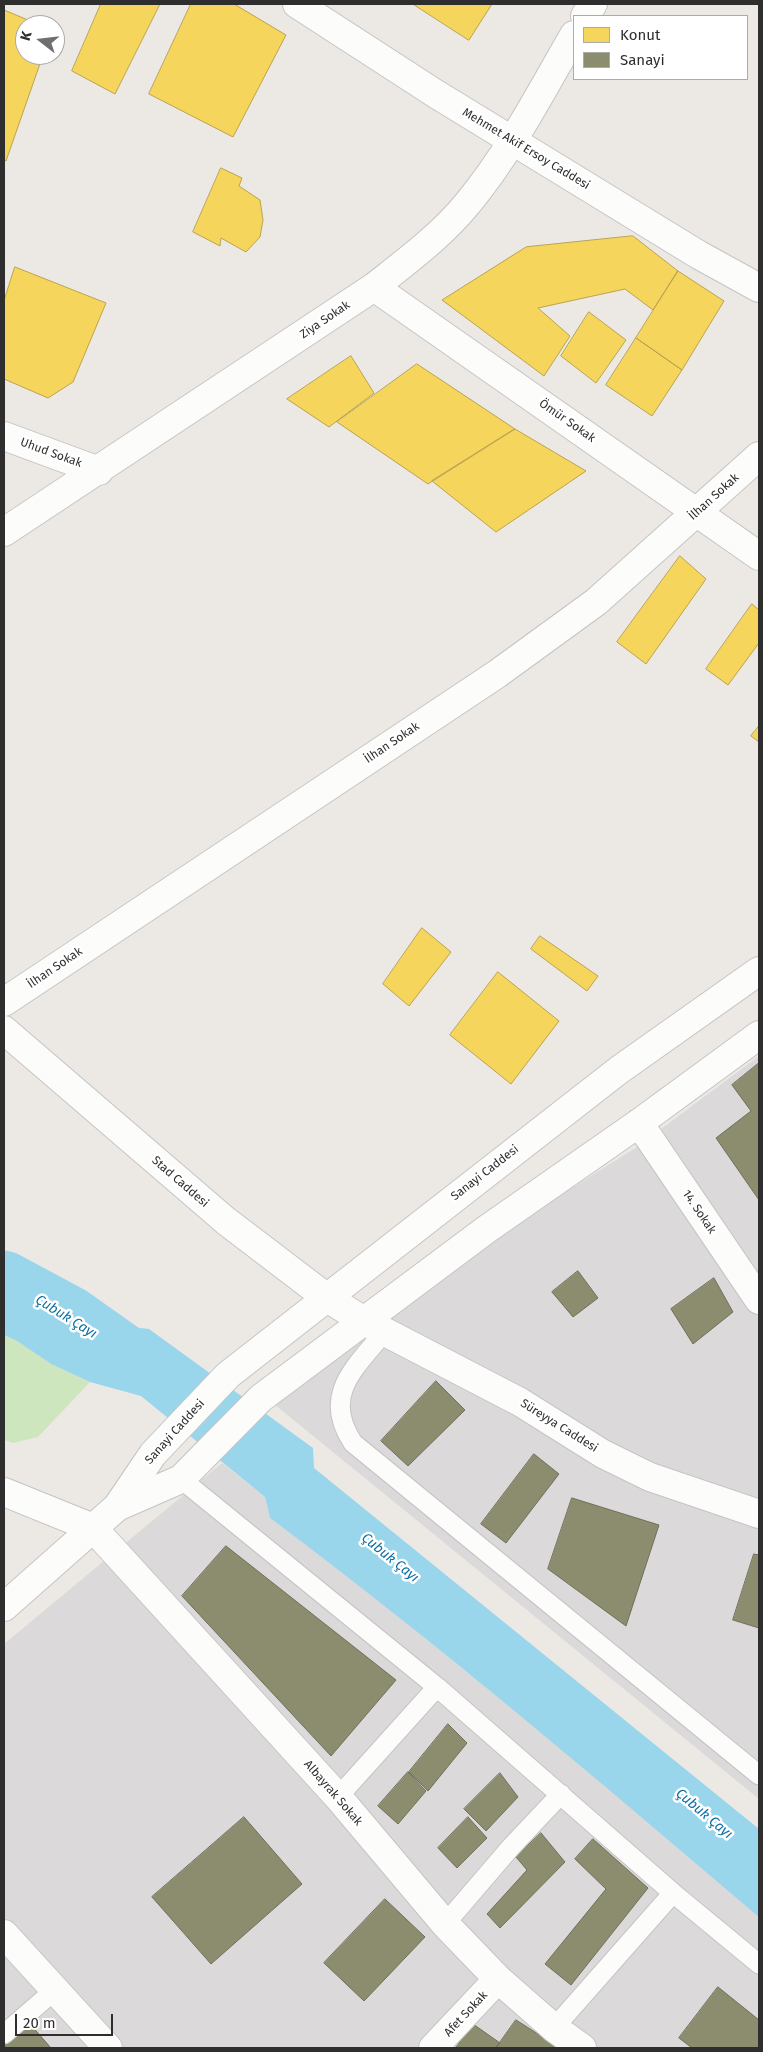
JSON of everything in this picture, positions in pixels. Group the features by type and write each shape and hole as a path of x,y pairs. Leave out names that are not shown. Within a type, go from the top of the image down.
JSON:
{"street":[{"name":"Mehmet Akif Ersoy Caddesi","path":"297,4 436,94 699,255 758,284"},
{"path":"586,15 593,4"},
{"name":"Ziya Sokak","path":"4,532 99,471 374,287 431,241 462,209 513,140 573,37"},
{"name":"Ömür Sokak","path":"374,287 699,512 759,556"},
{"name":"Uhud Sokak","path":"4,436 99,471"},
{"name":"İlhan Sokak","path":"4,1002 497,674 596,602 699,512 759,456"},
{"name":"Sanayi Caddesi","path":"117,1507 153,1454 228,1375 619,1070 759,972"},
{"name":"Stad Caddesi","path":"4,1030 226,1222 327,1298 375,1326"},
{"path":"4,1607 117,1507 181,1479 261,1398 375,1326 487,1229 639,1123 759,1035"},
{"name":"14. Sokak","path":"639,1123 759,1300"},
{"name":"Süreyya Caddesi","path":"375,1326 520,1402 603,1454 650,1477 759,1514"},
{"path":"4,1492 93,1528"},
{"name":"Albayrak Sokak","path":"93,1528 338,1797 445,1924 498,1979 554,2028 582,2048"},
{"path":"4,1934 108,2048"},
{"name":"Afet Sokak","path":"433,2048 498,1979"}],"lane":[{"path":"375,1326 346,1379 341,1392 339,1405 340,1419 353,1443 759,1775"},
{"path":"181,1479 437,1686 673,1892 759,1964"},
{"path":"338,1797 437,1686"},
{"path":"445,1924 511,1847 561,1794"},
{"path":"554,2028 673,1892"},
{"path":"4,2034 55,1990"}],"shaded area":[{"path":"759,1056 759,1799 269,1400 513,1225 637,1147"},
{"path":"222,1463 265,1497 270,1518 356,1582 558,1746 759,1915 759,2048 4,2048 4,1644"}],"green space":[{"path":"4,1335 17,1341 51,1364 90,1382 38,1437 13,1443 4,1440"}],"water":[{"path":"4,1292 30,1304 114,1325 149,1329 313,1448 314,1468 759,1829 759,1917 579,1764 457,1664 270,1518 265,1497 141,1396 90,1382 51,1364 17,1341 4,1335"}],"building: Konut":[{"path":"101,4 160,4 115,94 72,71"},
{"path":"191,4 234,4 286,35 233,137 149,94"},
{"path":"413,4 492,4 469,40"},
{"path":"4,10 16,15 15,65 40,65 6,161 4,160"},
{"path":"221,168 242,178 239,186 260,200 263,220 260,237 246,252 221,238 220,246 193,232"},
{"path":"633,236 678,271 653,310 625,289 538,308 570,336 544,376 442,300 526,247"},
{"path":"15,267 106,303 73,382 48,398 4,379 4,301"},
{"path":"678,271 724,301 682,370 636,338"},
{"path":"589,312 626,340 596,383 561,356"},
{"path":"636,338 682,370 652,416 606,385"},
{"path":"351,356 374,393 329,427 287,399"},
{"path":"417,364 515,429 428,484 337,422"},
{"path":"515,429 586,471 496,532 432,481"},
{"path":"680,556 706,579 646,664 617,642"},
{"path":"752,604 759,610 759,643 728,685 706,669"},
{"path":"759,726 759,742 751,736"},
{"path":"422,928 451,952 409,1006 383,984"},
{"path":"540,936 598,976 587,991 531,949"},
{"path":"498,972 559,1021 511,1084 450,1035"}],"building: Sanayi":[{"path":"759,1063 759,1200 716,1138 751,1111 732,1085"},
{"path":"578,1271 598,1298 573,1317 552,1292"},
{"path":"714,1278 733,1312 693,1344 671,1309"},
{"path":"436,1381 465,1410 408,1466 381,1441"},
{"path":"534,1454 559,1474 506,1543 481,1524"},
{"path":"572,1498 659,1525 626,1626 548,1569"},
{"path":"226,1546 396,1680 331,1756 182,1596"},
{"path":"754,1554 759,1555 759,1628 733,1620"},
{"path":"448,1724 467,1743 428,1791 409,1772"},
{"path":"408,1772 426,1791 398,1824 378,1806"},
{"path":"500,1773 518,1797 486,1831 464,1809"},
{"path":"244,1817 302,1884 211,1964 152,1897"},
{"path":"468,1817 487,1838 457,1868 438,1848"},
{"path":"541,1833 565,1862 500,1928 487,1914 527,1870 516,1857"},
{"path":"593,1839 648,1888 571,1985 545,1964 606,1889 575,1859"},
{"path":"385,1899 425,1937 364,2001 324,1963"},
{"path":"718,1987 759,2020 759,2048 692,2048 679,2038"},
{"path":"25,2018 51,2048 4,2048 4,2036"},
{"path":"516,2020 560,2048 496,2048"},
{"path":"473,2024 500,2043 496,2048 456,2048"}],"waterway":[{"name":"Çubuk Çayı","path":"4,1280 71,1316 129,1357"}]}
